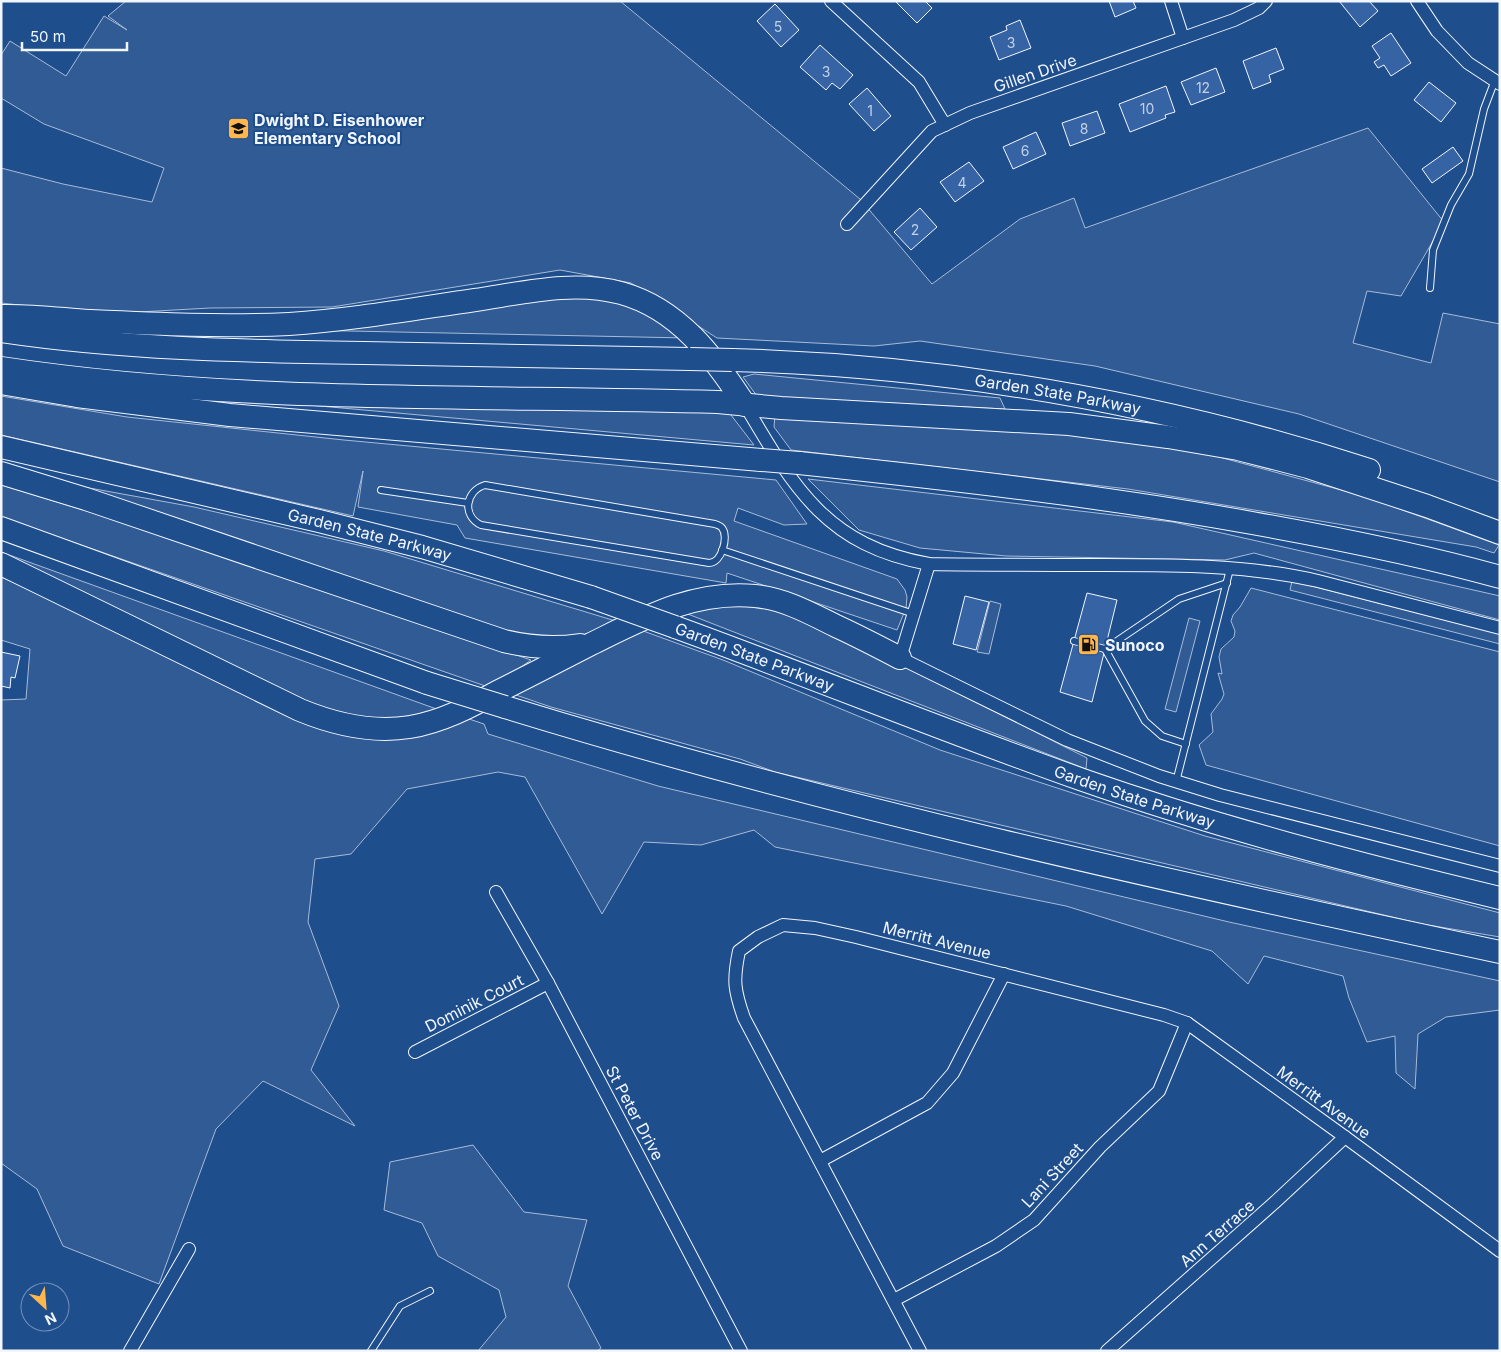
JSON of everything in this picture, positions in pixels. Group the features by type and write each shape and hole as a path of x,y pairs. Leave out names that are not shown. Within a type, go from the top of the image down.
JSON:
{"highway":[{"path":"1,316 196,325 290,324 383,314 560,288 607,290 654,306 679,323 710,355 745,405"},
{"name":"Garden State Parkway","path":"1,331 86,342 195,349 732,360 834,364 936,375 1038,389 1138,407 1236,431 1335,459 1432,491 1500,517"},
{"path":"1,368 124,383 270,394 694,401 1069,424 1168,437 1238,449 1308,467 1412,500 1500,533"},
{"path":"1,384 77,396 230,415 799,463 1160,507 1354,542 1436,560 1500,577"},
{"name":"Garden State Parkway","path":"1,447 319,521 473,561 591,597 675,627 1080,779 1274,840 1500,898"},
{"path":"1,473 86,499 504,641 519,645 547,648 563,648 596,642"},
{"path":"1,528 427,684 714,768 914,819 1175,880 1500,952"},
{"path":"1,564 300,710 329,721 363,728 410,727 444,718 644,617 686,602 725,596 753,596 781,601 809,612 900,658"}],"street":[{"path":"830,1 920,82 945,125"},
{"path":"1171,1 1183,38"},
{"name":"Gillen Drive","path":"847,224 932,132 945,125 970,113 1234,20 1259,8 1266,1"},
{"path":"1417,1 1438,31 1468,62 1497,82"},
{"path":"745,405 786,471 824,517 867,546 898,558 929,564 1144,565 1230,568 1290,575 1500,628"},
{"path":"929,564 900,658 1066,740 1176,782 1220,795 1500,866"},
{"name":"St Peter Drive","path":"496,892 548,983 741,1351"},
{"name":"Merritt Avenue","path":"920,1351 744,1018 737,999 734,974 739,951 758,937 783,925 815,928 856,937 1164,1015 1187,1023 1500,1251"},
{"path":"820,1161 927,1102 954,1073 1004,974"},
{"name":"Dominik Court","path":"415,1052 548,983"},
{"name":"Lani Street","path":"894,1300 996,1246 1034,1220 1100,1147 1159,1091 1187,1023"},
{"name":"Ann Terrace","path":"1107,1351 1274,1203 1345,1137"},
{"path":"130,1351 189,1248"}],"lane":[{"path":"1430,288 1433,250 1451,205 1469,174 1484,109 1497,82"},
{"path":"485,485 715,524 722,527 724,532 725,540 722,550 718,560 714,563 709,563 481,525 476,522 470,512 468,503 472,493 478,487 485,485"},
{"path":"381,490 468,503"},
{"path":"722,550 914,614"},
{"path":"1176,782 1230,568"},
{"path":"1074,642 1105,648 1179,599 1227,583"},
{"path":"1105,648 1145,721 1162,736 1186,744"},
{"path":"371,1351 400,1306 430,1291"}],"shaded area":[{"path":"126,1 620,1 860,199 932,284 1020,219 1074,198 1085,228 1368,128 1444,222 1401,296 1367,291 1353,343 1431,363 1443,313 1500,324 1500,482 1299,414 1095,366 920,341 874,346 717,338 631,283 560,270 332,307 210,308 103,314 1,303 1,168 63,184 152,202 164,168 44,124 1,98 1,55 10,41 66,76 104,16 127,30 108,16"},
{"path":"564,292 628,301 687,338 301,330"},
{"path":"754,374 1000,398 1005,409 757,396 743,377"},
{"path":"1,396 127,417 344,440 776,480 807,524 784,525 738,508 734,521 897,579 905,590 907,597 906,608 897,630 727,573 726,583 465,538 457,525 358,507 363,471 353,516 1,435"},
{"path":"286,403 719,406 731,415 754,445"},
{"path":"775,415 1099,431 1208,454 1367,497 1499,545 1494,553 1476,547 1128,489 791,450 774,427"},
{"path":"808,479 1173,522 1500,596 1500,620 1254,553 1225,560 1006,556 920,548 859,530"},
{"path":"62,483 194,507 384,551 619,622 596,634 560,640 515,637"},
{"path":"1,485 159,533 531,660 491,688 1,517"},
{"path":"1,552 442,711 367,722 310,709 5,557"},
{"path":"1,577 355,731 463,717 484,724 488,734 658,786 1229,922 1500,981 1500,1010 1446,1017 1418,1034 1415,1089 1396,1073 1395,1036 1367,1042 1349,998 1343,976 1264,956 1248,984 1212,951 1066,906 775,847 754,830 701,845 644,842 602,914 525,777 498,772 407,789 351,854 315,859 308,922 339,1006 311,1070 355,1126 263,1081 216,1129 159,1284 63,1246 37,1189 1,1163 1,700 26,699 30,649 1,640"},
{"path":"1292,581 1500,634 1500,644 1290,590"},
{"path":"1251,588 1500,652 1500,846 1206,765 1199,745 1213,732 1211,714 1224,694 1218,673 1222,674 1219,657 1221,649 1234,637 1235,631 1231,621 1233,615"},
{"path":"990,601 1001,604 989,654 977,652"},
{"path":"759,604 803,618 1087,758 1086,769 680,611 701,605"},
{"path":"1189,618 1200,621 1176,712 1165,709"},
{"path":"635,628 723,660 940,750 1205,836 1500,913 1500,937 1422,924 775,772 740,759 551,707 510,693"},
{"path":"473,1145 524,1212 587,1220 568,1286 601,1348 597,1351 478,1351 506,1317 499,1290 438,1256 422,1223 384,1210 390,1162"}],"building":[{"path":"895,1 925,1 932,8 917,23"},
{"path":"1109,1 1133,1 1136,8 1115,17"},
{"path":"1339,1 1369,1 1378,11 1360,27"},
{"path":"775,4 799,30 781,47 757,21"},
{"path":"1020,20 1031,48 999,60 990,37 1007,30 1006,26"},
{"path":"1391,33 1411,63 1391,76 1384,65 1378,68 1374,62 1380,58 1372,46"},
{"path":"820,45 853,75 840,89 832,83 826,90 800,67"},
{"path":"1276,48 1284,69 1269,75 1271,82 1253,89 1243,61"},
{"path":"1216,68 1225,92 1191,105 1181,82"},
{"path":"1429,82 1456,103 1441,122 1414,100"},
{"path":"1166,86 1175,112 1165,115 1166,118 1130,132 1119,104"},
{"path":"867,88 891,116 874,131 849,104"},
{"path":"1097,111 1105,133 1070,146 1062,123"},
{"path":"1036,132 1046,154 1013,169 1003,147"},
{"path":"1453,147 1463,161 1432,183 1422,169"},
{"path":"969,162 984,181 955,202 940,182"},
{"path":"920,208 937,227 911,250 894,232"},
{"name":"Sunoco","path":"1087,593 1117,600 1092,702 1060,692"},
{"path":"965,596 989,602 976,650 953,644"},
{"path":"1,652 20,656 15,678 11,677 10,688 1,686"}],"place":[{"name":"Dwight D. Eisenhower Elementary School","path":"238,129"},
{"name":"Sunoco","path":"1089,645"}]}
